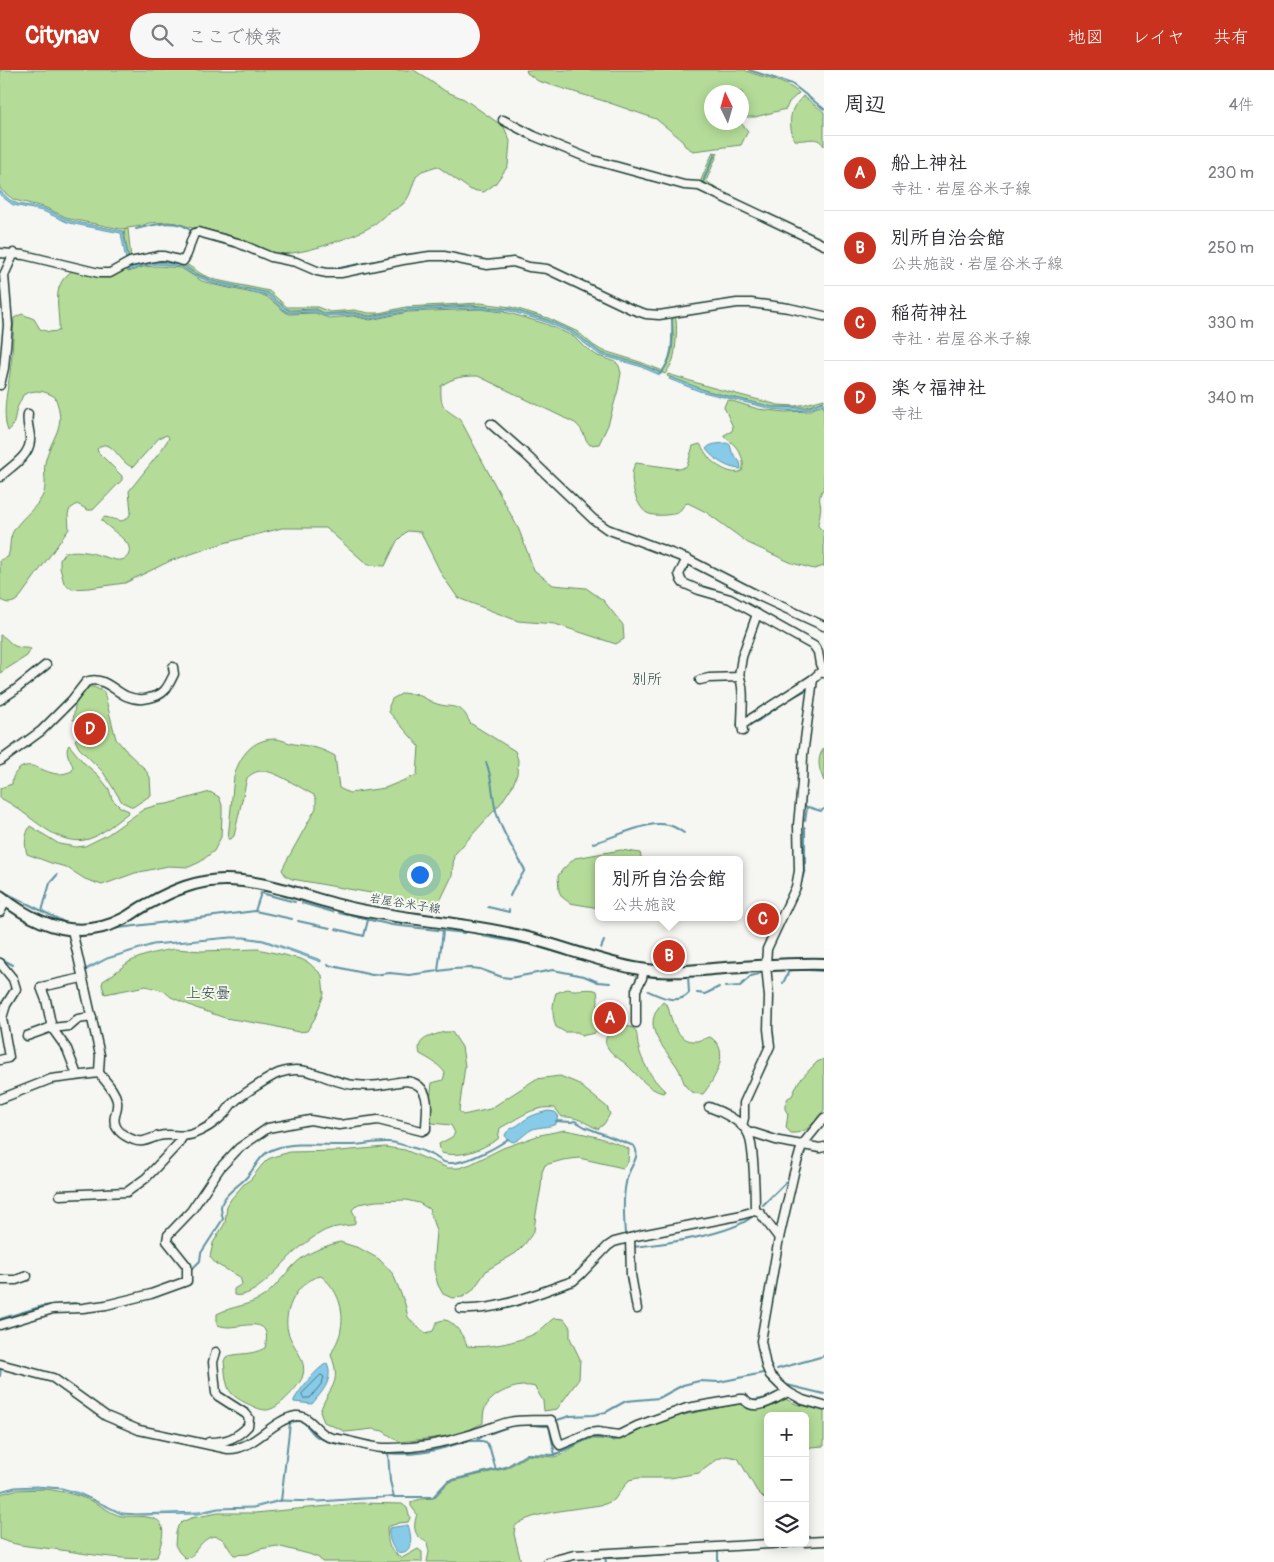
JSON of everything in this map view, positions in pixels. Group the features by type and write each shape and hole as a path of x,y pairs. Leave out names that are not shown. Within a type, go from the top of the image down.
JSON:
{"main road":[{"name":"岩屋谷米子線","path":"3,898 34,919 50,926 72,930 88,929 122,920 147,904 184,886 224,880 244,881 379,913 515,934 623,966 644,970 689,971 766,965 824,964"}],"street":[{"path":"504,120 534,136 593,160 684,185 699,186 824,245"},
{"path":"0,253 14,253 99,273 110,273 127,263 162,256 183,261 187,255 192,236 198,232 238,243 271,257 296,262 322,273 341,273 403,260 444,256 487,265 514,262 547,269 631,309 646,314 659,316 737,303 751,303 789,308 824,316"},
{"path":"0,385 5,360 8,325 4,275 14,253"},
{"path":"0,477 24,456 27,451 31,441 27,422 28,414"},
{"path":"491,424 601,525 619,534 687,559 759,596 824,626"},
{"path":"687,559 679,574 684,583 699,590 730,599 757,614 814,646 818,652 820,664 824,672 742,728 742,685 739,676 742,657 757,614"},
{"path":"0,700 46,665"},
{"path":"0,761 41,731 89,681 98,680 108,684 128,697 152,698 161,694 166,688 174,674 173,667"},
{"path":"700,680 740,677"},
{"path":"742,1126 744,1103 770,1046 767,949 796,887 799,871 798,824 803,755 813,679"},
{"path":"0,912 3,898"},
{"path":"0,1324 52,1309 106,1305 151,1294 187,1281 186,1266 166,1238 191,1211 220,1168 238,1148 268,1128 310,1120 339,1124 378,1120 424,1130 426,1128 426,1095 419,1086 412,1082 404,1080 388,1084 355,1085 346,1084 317,1073 287,1071 274,1075 237,1099 223,1115 210,1125 191,1135 160,1136 141,1142 134,1141 118,1130 114,1122 118,1106 116,1098 99,1072 100,1056 72,930"},
{"path":"0,963 13,979 16,990 6,1005 2,1018 9,1053 8,1058 0,1060"},
{"path":"636,1023 636,990 644,970"},
{"path":"77,1076 67,1049 52,1027 41,987 82,978"},
{"path":"27,1036 52,1027 71,1030 78,1019 92,1017"},
{"path":"0,1098 51,1079 99,1072"},
{"path":"709,1107 722,1112 742,1126 748,1133 752,1154 755,1211"},
{"path":"824,1118 802,1145 779,1238 760,1341 762,1354 770,1375 788,1392 808,1402 824,1406"},
{"path":"748,1133 779,1141 820,1148 824,1147"},
{"path":"60,1195 127,1192 146,1178 178,1144 183,1136"},
{"path":"461,1309 483,1309 498,1306 573,1281 609,1245 630,1238 755,1211 760,1213 779,1238"},
{"path":"630,1238 631,1275 637,1309"},
{"path":"0,1280 16,1280 27,1276"},
{"path":"200,1443 230,1440 249,1424 249,1418 246,1414 216,1393 212,1362 216,1352"},
{"path":"0,1364 53,1378 106,1416 139,1430 222,1449 241,1448 277,1425 298,1416 307,1419 328,1436 374,1447 399,1448 418,1447 444,1442 512,1422 551,1420 554,1423 560,1445 589,1433 597,1432 619,1435 637,1426 687,1408 740,1399 744,1399 751,1406 758,1406 788,1392"},
{"path":"809,1542 824,1541"},
{"path":"547,1562 574,1556 764,1544"}],"green space":[{"path":"0,70 414,70 445,91 464,99 504,127 510,141 508,166 495,184 484,192 471,190 437,166 422,171 416,177 407,200 372,226 338,241 295,253 273,253 236,237 201,228 195,229 177,223 149,223 121,229 70,219 44,207 14,200 0,189"},
{"path":"526,70 744,70 780,82 799,93 789,102 786,109 749,117 749,85 704,85 704,130 748,131 741,145 693,151 656,119 538,81 527,73"},
{"path":"803,96 824,112 824,146 815,139 795,140 793,137 791,117 795,105"},
{"path":"713,152 718,153 706,181 730,197 772,218 703,185 701,180"},
{"path":"128,229 131,259 129,261 124,230"},
{"path":"159,257 186,264 203,275 216,280 269,291 287,307 317,307 330,312 354,310 379,313 406,307 480,303 511,307 548,318 578,332 601,350 663,371 672,351 672,315 675,315 676,344 674,356 665,374 640,364 601,353 572,331 547,320 511,309 470,305 407,309 370,316 353,312 326,314 316,309 290,310 268,293 216,282 195,273 183,264 157,261 130,267 130,264"},
{"path":"143,267 181,268 202,281 266,296 289,314 315,313 329,318 353,316 370,320 408,312 481,309 509,313 546,324 573,336 583,346 598,356 616,362 621,373 618,390 608,425 599,444 590,445 575,423 478,376 454,379 441,386 441,398 446,409 460,419 519,530 534,570 553,585 586,588 603,600 623,625 624,639 616,644 555,624 518,621 458,598 442,575 421,532 407,531 397,541 385,566 368,565 326,528 282,528 224,543 170,561 125,583 72,589 64,583 60,568 60,560 64,553 70,551 93,553 118,560 126,558 128,555 128,544 102,519 105,517 122,521 128,518 131,512 129,491 160,452 169,438 167,435 159,438 133,467 128,465 107,445 102,445 97,449 122,476 122,480 93,510 88,510 77,504 70,509 68,514 69,529 20,597 10,603 0,599 0,560 8,557 11,537 15,529 39,502 44,493 45,463 57,432 60,417 55,397 43,392 31,392 23,395 13,425 8,431 5,407 12,359 14,318 22,314 34,319 40,329 49,332 59,331 59,288 63,279 72,271 104,276 124,268 128,272"},
{"path":"668,374 778,405 795,406 824,399 824,401 806,407 773,407 707,391 667,376"},
{"path":"729,400 758,409 785,412 809,411 824,406 824,488 820,495 821,509 818,526 824,532 824,566 814,569 792,563 748,543 706,512 688,503 678,513 662,515 647,513 639,504 632,482 633,468 636,463 680,469 687,466 693,446 700,444 709,458 720,467 734,472 742,471 743,461 739,451 724,437 724,435 732,431 733,427 724,407"},
{"path":"0,635 16,646 31,649 27,656 0,673"},
{"path":"89,687 94,687 104,692 116,739 144,768 150,777 151,795 133,807 122,802 103,772 79,748 75,740 79,736 90,741 100,731 97,723 92,720 73,720 78,697"},
{"path":"403,693 415,694 437,704 460,709 467,716 470,723 515,751 518,760 517,774 513,785 501,803 454,855 452,876 441,899 432,907 404,902 382,895 292,879 286,876 282,870 316,808 316,799 314,795 274,773 260,771 247,778 234,836 228,839 234,776 248,750 260,742 277,739 315,748 335,756 339,788 349,793 385,788 417,775 419,746 389,712 392,699"},
{"path":"69,745 84,763 98,775 109,789 112,799 120,807 129,811 100,834 83,840 70,840 58,836 0,798 0,788 12,784 14,775 22,767 35,767 57,774 72,771 73,766 67,753"},
{"path":"824,748 824,781 819,764 821,752"},
{"path":"210,792 219,797 222,805 221,837 214,851 200,862 189,867 168,866 135,873 102,885 85,879 66,867 27,854 26,840 30,826 59,844 76,847 85,846 107,835 144,809"},
{"path":"621,850 640,853 641,856 595,856 595,907 570,903 562,897 559,891 558,876 575,858"},
{"path":"175,949 202,951 258,949 301,959 309,963 322,975 324,994 315,1018 307,1031 298,1032 225,1018 171,997 164,991 146,986 105,994 102,985 103,981 129,962 140,957"},
{"path":"567,989 591,989 597,991 598,1012 601,1024 599,1032 581,1036 578,1032 565,1032 556,1027 553,1006 556,993"},
{"path":"663,1002 668,1006 676,1030 684,1038 690,1041 697,1041 710,1037 717,1043 720,1049 721,1057 716,1073 703,1094 692,1092 688,1089 678,1068 656,1036 653,1020 656,1011"},
{"path":"627,1026 635,1031 639,1051 644,1063 665,1092 652,1089 608,1048 606,1043 607,1036 614,1030"},
{"path":"444,1032 452,1032 462,1047 465,1066 459,1111 463,1115 490,1109 536,1079 560,1076 577,1083 607,1107 610,1114 604,1124 598,1129 577,1119 562,1117 555,1108 540,1109 500,1128 498,1139 484,1147 464,1154 441,1153 439,1144 452,1137 455,1133 451,1125 432,1123 428,1118 432,1083 443,1080 445,1073 437,1064 420,1054 419,1049 420,1044 426,1038"},
{"path":"824,1059 824,1110 814,1123 802,1132 791,1133 786,1128 788,1114 785,1105 788,1098 792,1096 799,1081 817,1062"},
{"path":"565,1130 598,1137 629,1149 628,1162 623,1168 579,1158 545,1165 542,1172 534,1231 516,1253 487,1270 472,1291 463,1297 452,1298 443,1294 438,1285 434,1270 436,1231 429,1209 419,1203 406,1200 358,1204 352,1210 355,1216 355,1223 329,1229 315,1236 296,1251 268,1279 251,1292 242,1295 234,1295 234,1289 242,1284 240,1277 216,1264 210,1257 213,1243 225,1223 227,1206 231,1199 268,1159 276,1156 290,1152 340,1151 385,1147 405,1150 448,1168 459,1168 503,1148 540,1135"},
{"path":"340,1242 359,1248 379,1259 393,1274 408,1317 426,1333 433,1331 437,1322 445,1320 452,1323 459,1330 467,1346 493,1346 529,1336 554,1318 564,1319 570,1327 570,1338 580,1359 579,1379 557,1409 544,1411 543,1401 535,1387 521,1386 505,1390 487,1405 483,1423 458,1435 400,1442 383,1431 373,1429 346,1432 324,1422 320,1412 335,1380 331,1355 339,1336 342,1321 341,1307 335,1293 321,1276 313,1278 299,1289 290,1305 288,1314 288,1332 302,1360 304,1372 300,1382 287,1398 271,1409 260,1409 239,1399 229,1390 224,1361 226,1357 255,1352 265,1348 267,1338 262,1327 257,1325 224,1327 217,1325 217,1314 259,1299 272,1289 304,1257"},
{"path":"783,1398 796,1404 824,1411 824,1446 809,1448 809,1412 764,1412 764,1498 757,1491 738,1458 726,1456 718,1459 699,1473 670,1478 638,1478 629,1480 614,1500 605,1504 558,1511 523,1521 515,1526 514,1534 521,1562 427,1562 429,1552 427,1542 422,1540 415,1531 417,1514 411,1506 411,1502 434,1498 449,1482 507,1468 528,1455 554,1457 561,1455 590,1439 614,1441 673,1417 742,1403 747,1406"},
{"path":"45,1489 82,1497 121,1516 149,1517 158,1521 163,1531 157,1557 135,1559 110,1557 22,1545 0,1539 0,1494 15,1490"},
{"path":"360,1503 402,1504 407,1508 410,1518 408,1522 387,1527 389,1545 393,1552 402,1558 418,1549 422,1552 422,1562 322,1562 319,1558 309,1554 277,1546 260,1549 248,1554 234,1555 222,1539 213,1536 204,1541 191,1557 185,1558 175,1545 178,1526 191,1518 218,1513 255,1513"}],"water":[{"path":"0,191 18,204 43,208 71,221 123,231 130,267 157,262 182,265 195,274 216,282 268,293 290,311 316,310 326,314 353,313 370,317 407,309 470,306 511,309 547,320 572,331 601,353 640,364 661,373 660,375 639,366 600,355 571,333 546,322 510,311 470,308 408,311 370,319 353,315 325,316 316,312 290,313 267,295 215,284 193,275 182,267 157,264 128,271 121,233 69,223 43,211 13,205 0,195"},
{"path":"670,377 707,391 773,407 806,408 821,402 824,402 824,404 796,411 772,409 699,391 669,379"},
{"path":"727,443 740,462 741,469 721,463 706,449 712,445"},
{"path":"231,937 264,940 321,960 321,962 263,941 230,938 153,945 107,959 85,971 84,968 107,958 153,944"},
{"path":"548,1111 555,1112 558,1115 556,1124 534,1129 513,1142 507,1139 505,1135 509,1130 532,1116"},
{"path":"327,1363 329,1369 328,1380 312,1404 294,1402 309,1380"},
{"path":"15,1487 62,1488 79,1493 122,1513 136,1514 199,1512 218,1508 253,1507 280,1500 319,1501 394,1497 319,1502 281,1501 254,1508 218,1509 199,1514 142,1515 121,1514 91,1499 61,1489 15,1488 0,1492"},
{"path":"408,1525 411,1539 409,1548 406,1551 396,1552 390,1541 389,1528"}],"waterway":[{"path":"749,70 792,84 824,109"},
{"path":"707,186 704,179 715,154"},
{"path":"136,229 157,224 173,223 187,227 192,232"},
{"path":"242,241 268,252"},
{"path":"334,269 412,254 438,252"},
{"path":"560,271 592,286"},
{"path":"760,300 787,304"},
{"path":"795,305 824,312"},
{"path":"660,374 665,368 670,354 672,315"},
{"path":"691,557 725,574"},
{"path":"795,608 815,618"},
{"path":"751,723 758,721 789,699 806,690"},
{"path":"486,762 500,824 525,870 510,896"},
{"path":"805,821 807,808 804,803 806,788"},
{"path":"808,807 821,811 824,809"},
{"path":"593,843 655,824 665,824 684,833"},
{"path":"800,887 805,869 805,828"},
{"path":"42,911 50,883 57,875"},
{"path":"0,890 66,923"},
{"path":"167,899 184,893"},
{"path":"255,911 261,893 295,902"},
{"path":"302,903 333,912"},
{"path":"115,928 157,905"},
{"path":"488,907 509,912 509,910"},
{"path":"111,929 255,911 292,919"},
{"path":"339,913 392,925 465,933 465,931 473,932"},
{"path":"336,929 364,936 368,920"},
{"path":"298,921 330,928"},
{"path":"438,971 443,931"},
{"path":"77,937 90,934"},
{"path":"482,936 528,944 583,960"},
{"path":"601,948 604,941"},
{"path":"0,958 13,965"},
{"path":"328,965 372,975 390,973 409,975 471,968 510,978 553,970 584,976 598,982 610,983"},
{"path":"783,983 789,971 793,969 824,971"},
{"path":"725,987 740,986 751,976 759,974"},
{"path":"648,991 669,999 680,999 689,993 688,975"},
{"path":"697,993 705,994 719,987"},
{"path":"556,1121 575,1121 585,1127 634,1146 636,1157 628,1175 625,1190 625,1235"},
{"path":"190,1271 200,1261 201,1253 223,1219 221,1207 224,1199 249,1175 261,1158 269,1151 301,1144 350,1145 391,1142 417,1149 444,1162 453,1163 482,1154 508,1139"},
{"path":"763,1205 786,1182"},
{"path":"633,1247 696,1238 743,1223 753,1216"},
{"path":"0,1319 43,1306 75,1303"},
{"path":"777,1369 824,1356"},
{"path":"0,1376 2,1368"},
{"path":"554,1421 570,1416 593,1415 606,1412 626,1401 659,1398 683,1385 699,1381 719,1382 763,1373"},
{"path":"787,1385 824,1394"},
{"path":"752,1401 766,1398 776,1393"},
{"path":"685,1413 742,1403"},
{"path":"281,1501 290,1423 295,1421 303,1422 319,1438 343,1445 344,1443"},
{"path":"308,1424 319,1435"},
{"path":"629,1434 652,1424"},
{"path":"488,1434 515,1425 549,1426 555,1455"},
{"path":"476,1441 489,1432"},
{"path":"395,1497 433,1497 448,1481 506,1467 527,1454 554,1455 590,1438 614,1440 620,1438"},
{"path":"357,1447 376,1452 406,1454 480,1441 486,1442 490,1449 496,1470"},
{"path":"388,1452 390,1481 394,1497 392,1497"},
{"path":"718,1562 718,1551 767,1548"},
{"path":"606,1562 605,1558 712,1551"}],"place":[{"name":"楽々福神社","path":"90,729"},
{"name":"稲荷神社","path":"763,919"},
{"name":"別所自治会館","path":"669,956"},
{"name":"船上神社","path":"610,1018"}],"district":[{"name":"別所","path":"647,679"},
{"name":"上安曇","path":"208,993"}]}
